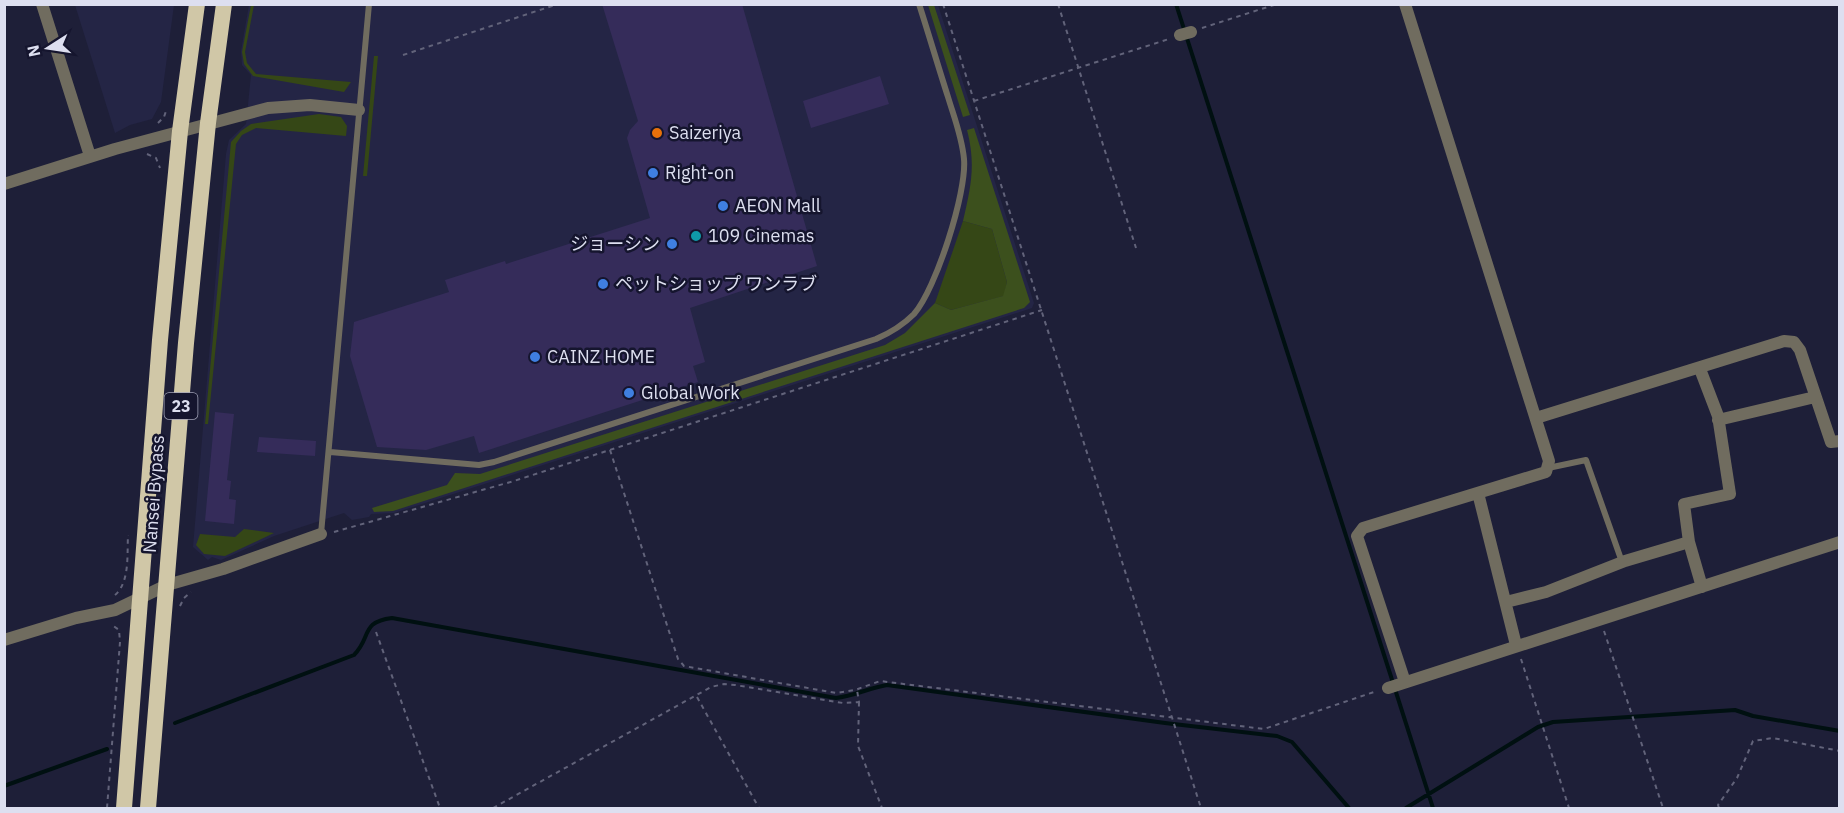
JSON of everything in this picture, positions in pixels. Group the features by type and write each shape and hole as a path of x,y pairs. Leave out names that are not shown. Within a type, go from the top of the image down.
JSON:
{"highway":[{"name":"Nansei Bypass","path":"124,808 160,340 180,131 197,4"},
{"name":"Nansei Bypass","path":"148,808 186,343 208,123 224,4"}],"street":[{"path":"42,4 90,156"},
{"path":"1405,4 1549,461 1546,472 1363,528 1357,536 1398,684 1839,542"},
{"path":"4,184 90,156 208,123 281,106 310,105 359,110"},
{"path":"1536,418 1785,341 1794,342 1800,350 1831,442 1839,441"},
{"path":"1700,369 1718,420 1730,494 1684,504 1689,542 1702,587"},
{"path":"1718,420 1815,397"},
{"path":"1478,493 1516,645"},
{"path":"4,640 76,618 116,610 166,585 222,569 321,534"},
{"path":"1506,602 1546,592 1622,562 1689,542"}],"lane":[{"path":"321,534 369,4"},
{"path":"330,452 479,465 494,462 876,339 901,326 921,305 936,278 957,209 965,171 962,144 919,4"},
{"path":"1547,468 1586,460 1622,562"}],"path":[{"path":"403,55 558,4"},
{"path":"943,4 1201,808"},
{"path":"1058,4 1136,248"},
{"path":"974,101 1276,4"},
{"path":"151,128 164,117 169,100"},
{"path":"142,153 156,158 161,171"},
{"path":"321,534 355,527 514,481 1042,310"},
{"path":"610,450 678,659 684,666 836,693 857,690 880,681 1264,729 1398,684"},
{"path":"107,600 122,589 129,532"},
{"path":"180,607 184,598 195,589"},
{"path":"1601,620 1663,808"},
{"path":"376,632 440,808"},
{"path":"107,808 120,642"},
{"path":"1516,645 1569,808"},
{"path":"494,808 697,697 711,687 724,684 843,703 859,700"},
{"path":"857,690 859,700 858,746 882,808"},
{"path":"697,697 759,808"},
{"path":"1719,808 1718,805 1737,778 1753,741 1773,738 1839,751"}],"shaded area":[{"path":"75,5 174,5 161,102 152,119 130,125 115,133"},
{"path":"249,5 938,5 1034,303 1032,308 394,513 371,514 369,517 352,520 344,513 274,536 221,560 212,557 208,560 193,547 226,154 229,140 246,124 251,75 242,65 241,51"}],"green space":[{"path":"251,5 254,5 245,52 247,63 256,74 351,82 344,92 253,76 244,64 242,52"},
{"path":"928,5 934,5 970,115 963,117"},
{"path":"374,56 378,56 367,176 363,176"},
{"path":"319,114 341,117 347,126 346,136 256,128 242,135 236,144 208,424 205,424 231,142 251,124"},
{"path":"974,128 1030,302 1024,308 393,511 374,512 372,508 447,485 455,473 480,474 885,345 905,333 935,303 951,310 1003,296 1007,282 992,229 963,221 972,165 967,130"},
{"path":"963,221 992,229 1007,282 1004,296 951,310 935,303"},
{"path":"244,529 274,533 225,556 204,554 196,545 200,534 235,537"}],"building":[{"path":"602,4 742,4 817,266 690,308 705,362 693,366 698,382 479,453 474,436 426,450 377,447 350,356 354,322 449,292 445,280 505,261 506,264 650,218 627,138 630,130 638,121"},
{"path":"880,76 889,104 811,128 803,101"},
{"path":"215,412 234,414 227,480 231,481 229,499 236,500 234,524 205,521"},
{"path":"259,437 316,441 315,456 257,452"}],"waterway":[{"path":"1176,4 1433,808"},
{"path":"175,723 354,655 375,623 392,618 836,698 887,685 1277,736 1292,742 1349,808"},
{"path":"1406,808 1538,727 1553,722 1735,710 1753,716 1840,731"},
{"path":"4,786 107,749"}],"place":[{"name":"Saizeriya","path":"657,133"},
{"name":"Right-on","path":"653,173"},
{"name":"AEON Mall","path":"723,206"},
{"name":"109 Cinemas","path":"696,236"},
{"name":"ジョーシン","path":"672,244"},
{"name":"ペットショップ ワンラブ","path":"603,284"},
{"name":"CAINZ HOME","path":"535,357"},
{"name":"Global Work","path":"629,393"}]}
